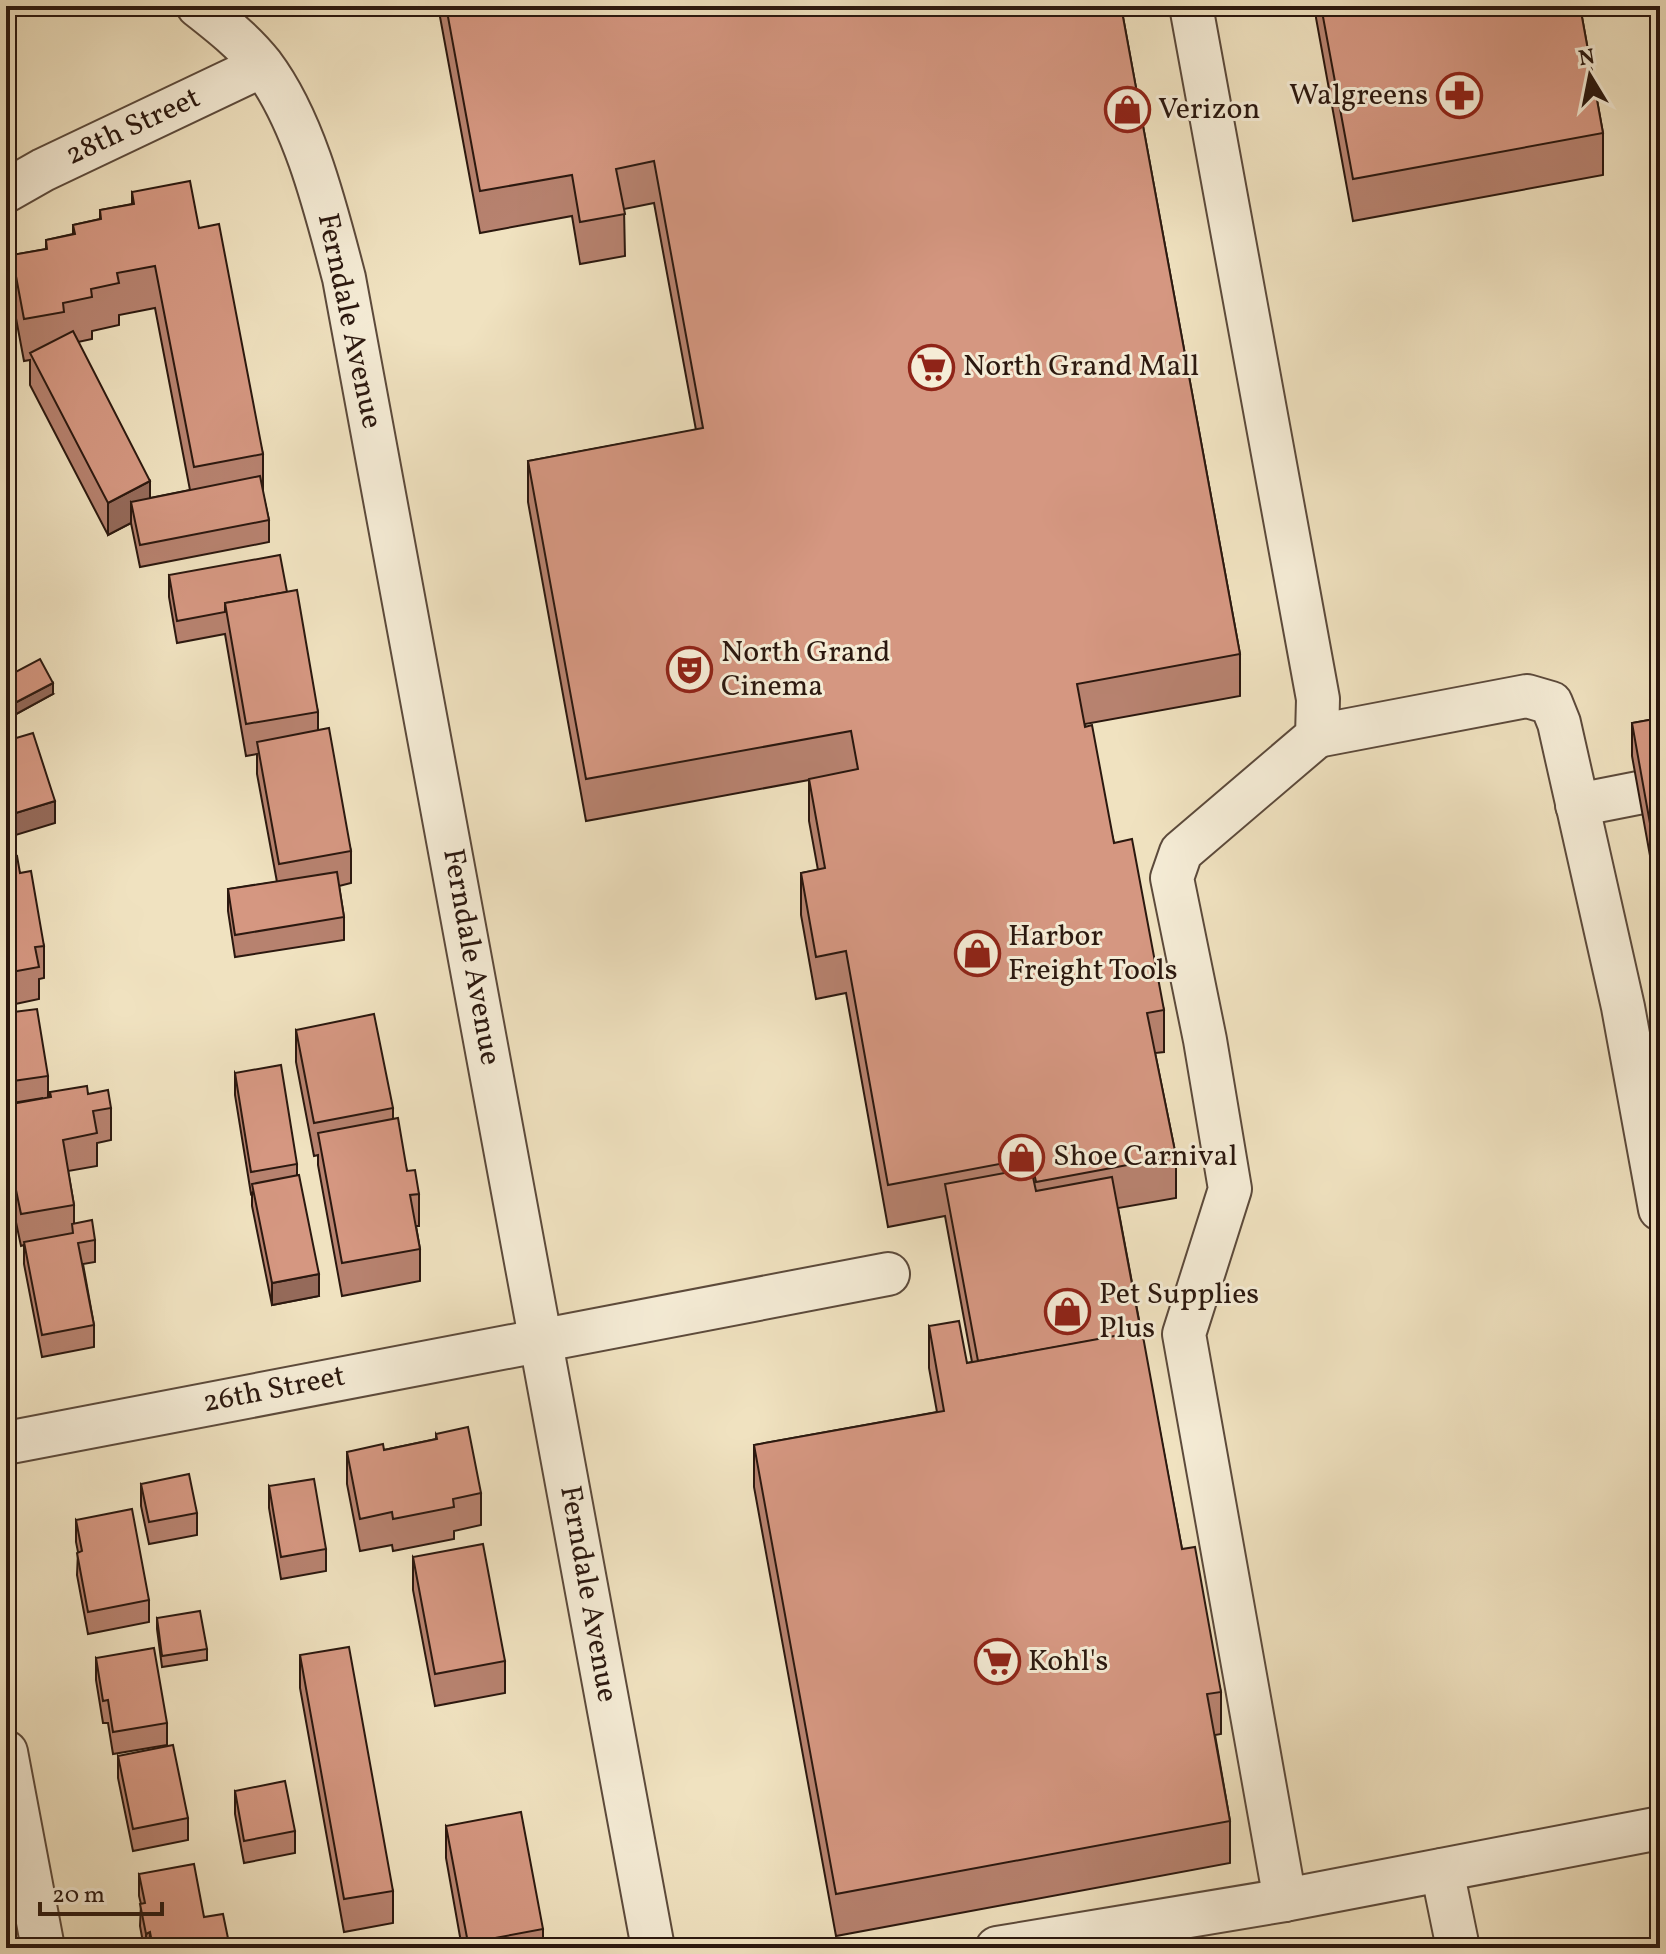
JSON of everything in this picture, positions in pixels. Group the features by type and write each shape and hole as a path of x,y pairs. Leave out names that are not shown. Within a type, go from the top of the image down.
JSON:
{"street":[{"name":"Ferndale Avenue","path":"198,6 228,30 262,66 290,117 323,194 344,278 653,1948"},
{"path":"1191,6 1309,642 1318,699 1317,736"},
{"name":"28th Street","path":"6,191 43,170 262,66"},
{"path":"1285,1900 1184,1334 1230,1189 1205,1040 1172,878 1181,852 1317,736 1527,696 1551,703 1559,723 1623,1007 1660,1209"},
{"path":"1577,805 1638,793"},
{"name":"26th Street","path":"6,1443 541,1338 888,1274"},
{"path":"6,1752 43,1948"},
{"path":"997,1948 1285,1900 1660,1828"},
{"path":"1442,1870 1458,1948"}],"building":[{"name":"North Grand Mall","path":"446,6 1121,6 1240,654 1077,684 1085,727 1092,725 1114,843 1132,839 1164,1010 1147,1013 1176,1156 1036,1182 1031,1158 888,1185 846,951 816,957 801,873 825,868 809,779 858,769 851,731 586,779 528,461 703,428 654,161 616,169 625,214 580,222 572,175 480,191"},
{"name":"Walgreens","path":"1321,6 1580,6 1603,133 1353,179"},
{"path":"190,181 199,228 219,224 263,454 194,467 155,266 117,273 119,283 91,289 92,297 63,303 64,312 24,319 12,255 47,249 46,240 75,234 73,225 101,219 100,210 134,204 132,192"},
{"path":"73,331 150,481 108,503 30,353"},
{"path":"260,476 269,520 140,545 131,502"},
{"path":"280,555 287,592 225,603 225,612 177,621 169,575"},
{"path":"297,590 318,712 246,724 225,603"},
{"path":"40,659 53,683 9,706 6,702 6,677"},
{"path":"1660,718 1660,867 1658,868 1632,723"},
{"path":"329,728 351,851 279,864 257,742"},
{"path":"33,733 55,801 6,816 6,741"},
{"path":"17,856 20,873 31,871 44,946 35,947 39,967 6,973 6,858"},
{"path":"337,872 344,917 235,935 228,889"},
{"path":"37,1009 48,1076 6,1082 6,1013"},
{"path":"374,1014 393,1108 314,1123 296,1030"},
{"path":"281,1065 297,1164 251,1172 235,1073"},
{"path":"87,1086 88,1094 108,1090 111,1108 93,1111 97,1133 63,1140 74,1205 21,1214 6,1142 6,1105 51,1097 50,1092"},
{"path":"398,1118 407,1171 415,1170 419,1194 410,1195 420,1249 342,1263 318,1133"},
{"path":"1031,1168 1036,1191 1112,1177 1141,1332 978,1361 945,1184"},
{"path":"299,1175 319,1274 272,1283 252,1184"},
{"path":"92,1220 95,1240 78,1243 94,1325 42,1335 24,1242 73,1233 72,1224"},
{"name":"Kohl's","path":"959,1321 967,1363 1142,1331 1182,1549 1195,1547 1221,1692 1207,1694 1230,1821 836,1894 754,1445 944,1411 929,1326"},
{"path":"468,1427 481,1493 453,1499 454,1507 393,1519 392,1512 360,1519 347,1452 383,1444 384,1450 437,1439 436,1434"},
{"path":"189,1474 197,1513 149,1522 141,1484"},
{"path":"314,1479 326,1549 281,1557 269,1486"},
{"path":"132,1509 149,1600 88,1612 77,1553 82,1551 76,1520"},
{"path":"483,1544 505,1661 435,1674 413,1557"},
{"path":"200,1611 207,1649 162,1656 157,1618"},
{"path":"349,1647 393,1891 344,1899 300,1655"},
{"path":"154,1648 167,1723 113,1732 108,1700 103,1701 96,1658"},
{"path":"173,1745 188,1818 133,1829 118,1756"},
{"path":"285,1781 295,1831 244,1841 235,1791"},
{"path":"521,1812 543,1929 468,1943 446,1826"},
{"path":"194,1864 204,1917 223,1914 230,1948 153,1948 150,1932 146,1934 140,1904 145,1903 139,1874"}],"place":[{"name":"Walgreens","path":"1459,96"},
{"name":"Verizon","path":"1127,110"},
{"name":"North Grand Mall","path":"932,367"},
{"name":"North Grand Cinema","path":"690,670"},
{"name":"Harbor Freight Tools","path":"977,954"},
{"name":"Shoe Carnival","path":"1022,1157"},
{"name":"Pet Supplies Plus","path":"1068,1312"},
{"name":"Kohl's","path":"997,1662"}]}
